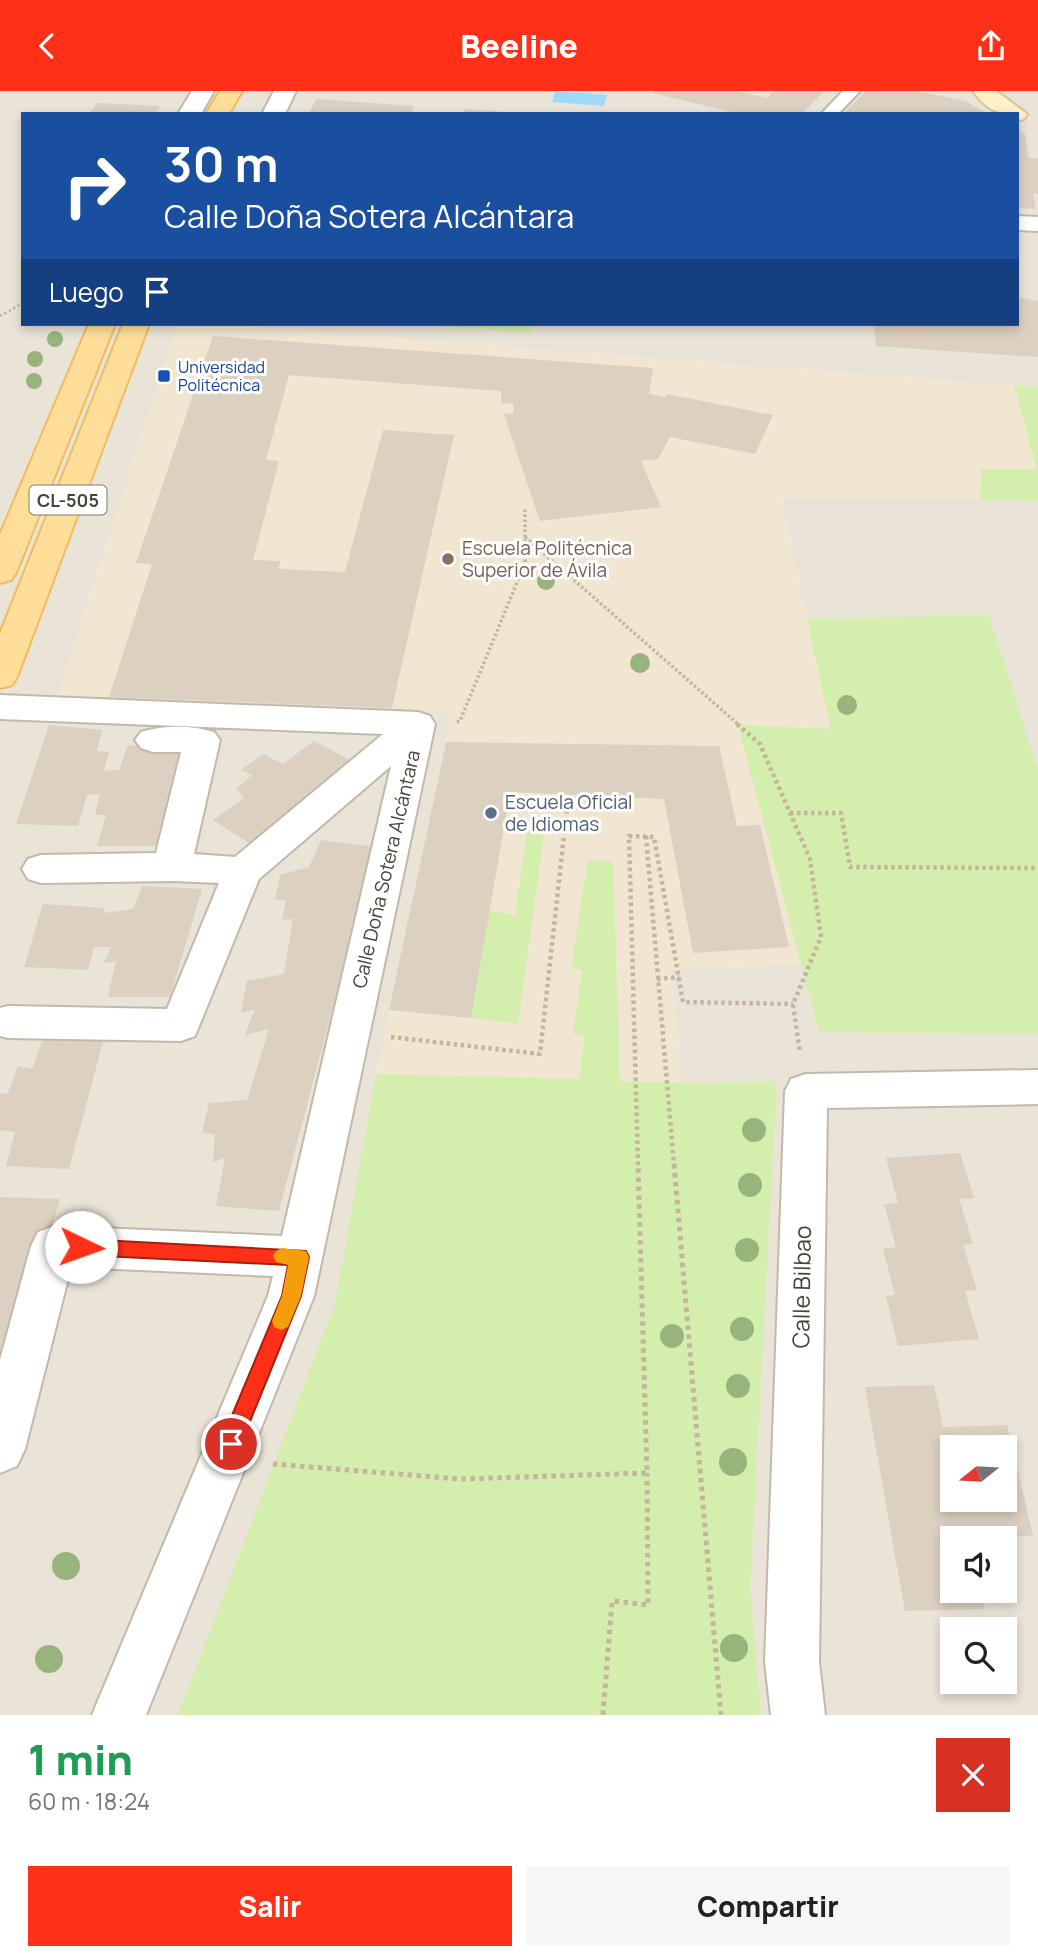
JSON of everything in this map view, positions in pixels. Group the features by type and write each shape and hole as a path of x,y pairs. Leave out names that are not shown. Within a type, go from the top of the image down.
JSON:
{"main road":[{"path":"218,112 231,91"},
{"path":"984,91 991,100 1012,112"},
{"path":"1019,115 1038,120"},
{"name":"CL-505","path":"0,573 102,326"},
{"name":"CL-505","path":"0,677 135,326"}],"street":[{"path":"190,112 204,91"},
{"path":"274,112 285,91"},
{"path":"1019,223 1038,224"},
{"name":"Calle Doña Sotera Alcántara","path":"0,707 418,724 291,1296 120,1715"},
{"path":"8,1021 181,1025 243,871 418,724"},
{"path":"114,739 202,740 172,867"},
{"path":"41,869 172,867 243,871"},
{"path":"806,1091 1038,1087"},
{"name":"Calle Bilbao","path":"797,1715 792,1662 806,1091"},
{"path":"0,1449 54,1246 299,1257"}],"lane":[{"path":"831,112 852,91"}],"path":[{"path":"0,316 21,304"},
{"path":"418,724 460,721 525,563 525,507"},
{"path":"525,537 760,744 810,859 821,937 793,1003 806,1091"},
{"path":"389,1037 540,1054 567,808"},
{"path":"790,813 841,813 850,867 1038,869"},
{"path":"603,1715 612,1601 648,1605 647,1473 629,836 653,837 683,1002 793,1003"},
{"path":"646,836 721,1715"},
{"path":"657,979 679,978"},
{"path":"259,1463 460,1479 647,1473"}],"shaded area":[{"path":"0,91 1038,91 1038,1715 0,1715"},
{"name":"Escuela Politécnica Superior de Ávila","path":"176,326 242,326 1014,385 1038,469 981,469 980,500 782,499 831,729 739,725 801,964 672,970 683,1089 376,1074 451,711 57,695"}],"green space":[{"path":"442,326 533,326 531,333"},
{"path":"1014,385 1038,387 1038,501 980,500 981,469 1037,469"},
{"path":"989,615 1038,771 1038,1034 819,1032 738,725 831,729 807,619"},
{"path":"528,826 545,827 518,1024 471,1018 489,910 515,915"},
{"path":"588,860 613,861 620,1081 777,1081 750,1588 761,1715 178,1715 335,1304 376,1074 579,1079 585,1036 573,1034 582,970 571,969"}],"water":[{"path":"555,91 607,95 604,106 552,102"}],"building":[{"path":"737,91 767,98 774,91 824,91 804,112 732,112 653,93"},
{"path":"866,91 915,91 965,101 984,112 845,112"},
{"path":"316,99 414,106 412,112 310,112"},
{"path":"97,103 160,106 156,112 90,112"},
{"path":"464,109 506,112 463,112"},
{"path":"1019,131 1025,134 1029,158 1038,158 1038,194 1033,193 1036,209 1019,208"},
{"path":"1019,297 1038,301 1038,357 876,346 874,326 1019,326"},
{"name":"Escuela Politécnica Superior de Ávila","path":"213,336 653,368 649,394 665,397 667,394 773,415 755,454 670,437 658,459 641,461 661,507 540,521 504,414 514,413 513,404 501,403 501,391 289,375 266,460 279,461 253,560 281,561 278,569 345,572 383,430 454,435 392,708 109,697 152,564 136,563"},
{"path":"49,725 102,730 97,751 109,752 104,771 119,770 128,745 184,749 156,846 97,846 106,815 95,815 100,794 87,795 78,826 16,824"},
{"path":"314,741 352,761 252,845 213,820 244,798 236,789 252,775 241,770 263,754 283,764"},
{"path":"446,742 719,746 737,826 760,825 789,947 693,953 664,799 510,792 471,1018 389,1010"},
{"path":"321,840 375,847 279,1211 216,1206 225,1158 213,1162 215,1134 202,1133 209,1103 247,1100 269,1029 245,1035 255,1009 241,1013 247,981 284,974 293,919 282,920 286,901 275,899 280,875 309,867"},
{"path":"142,886 202,889 170,997 108,997 116,961 104,963 111,947 94,947 88,970 24,967 43,904 103,908 105,913 133,909"},
{"path":"44,1035 104,1038 69,1169 6,1166 15,1132 0,1130 0,1093 7,1095 18,1066 32,1069"},
{"path":"960,1153 974,1198 959,1199 973,1244 963,1245 977,1290 965,1291 979,1339 898,1346 886,1296 895,1295 883,1249 896,1247 884,1204 898,1203 886,1158"},
{"path":"0,1197 60,1199 10,1365 0,1365"},
{"path":"934,1385 943,1427 1007,1425 1009,1435 940,1435 940,1512 1017,1512 1017,1468 1033,1536 1017,1536 1017,1526 940,1526 940,1603 984,1603 985,1609 905,1611 865,1387"}],"slow traffic":[{"path":"281,1321 291,1296 299,1257 282,1256"}],"place":[{"name":"Universidad Politécnica","path":"164,376"},
{"name":"Escuela Politécnica Superior de Ávila","path":"448,559"},
{"name":"Escuela Oficial de Idiomas","path":"491,813"}],"route":[{"path":"81,1247 299,1257 291,1296 231,1444"}]}
